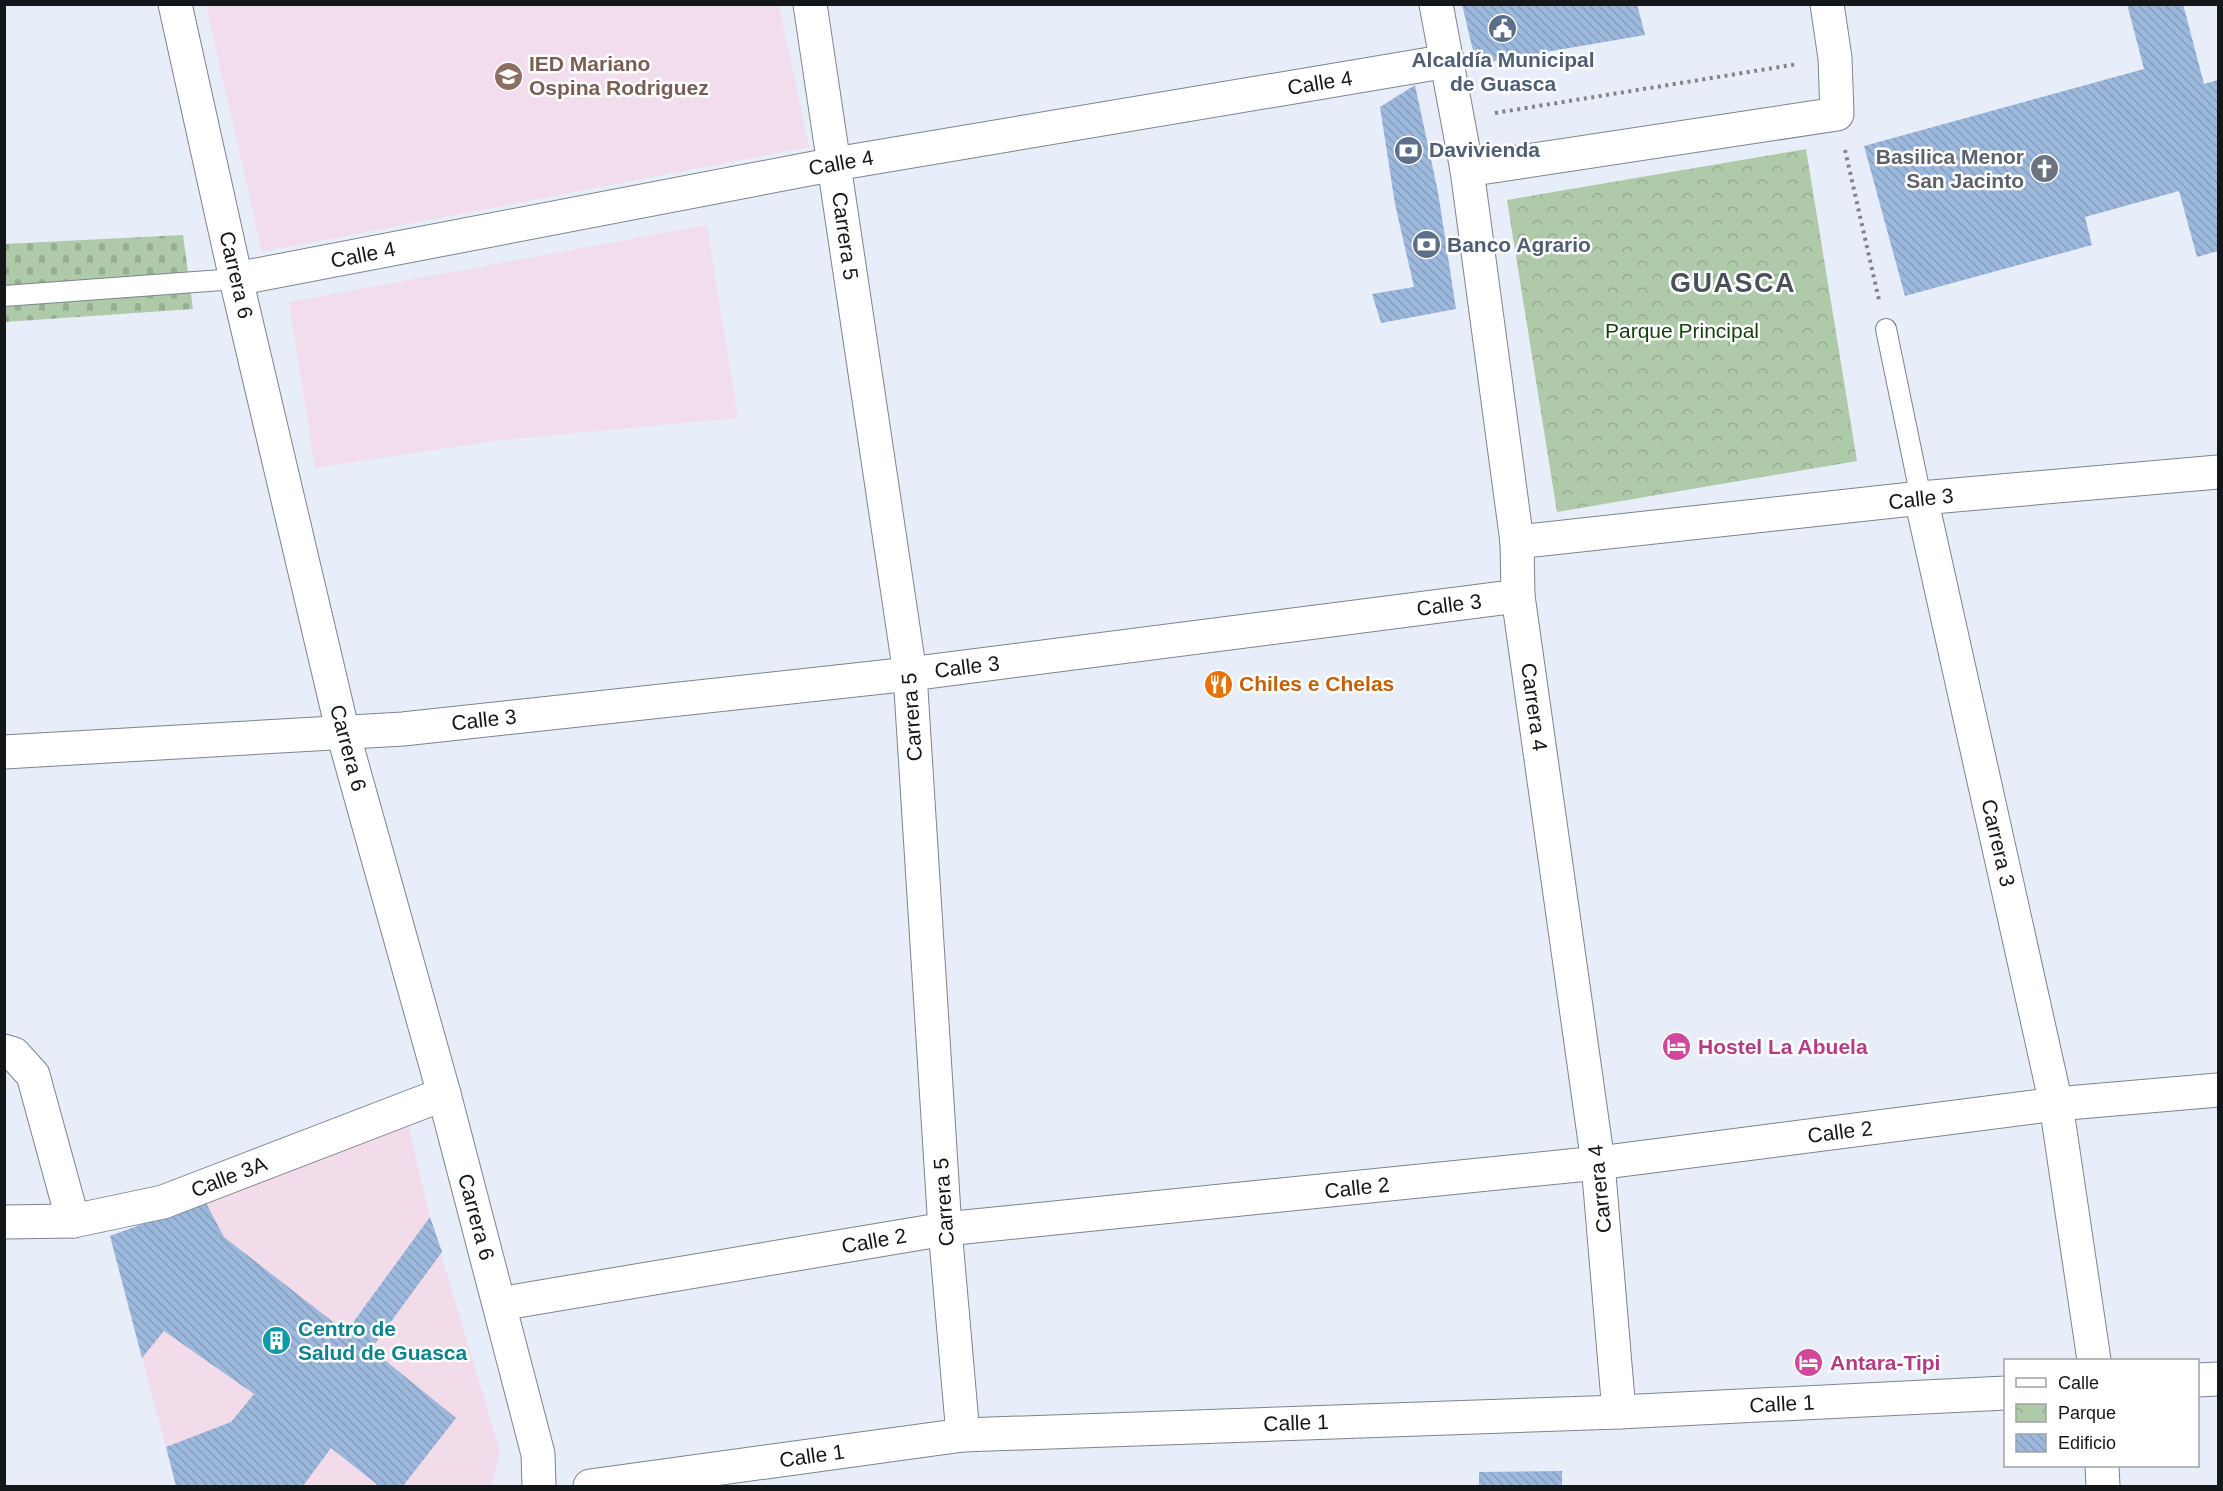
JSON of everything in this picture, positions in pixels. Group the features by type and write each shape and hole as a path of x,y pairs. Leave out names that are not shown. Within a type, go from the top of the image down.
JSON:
{"street":[{"name":"Carrera 6","path":"175,4 236,279 343,734 444,1094 499,1304 538,1454 539,1486"},
{"name":"Carrera 5","path":"810,4 910,674 945,1229 963,1435"},
{"name":"Carrera 4","path":"1437,4 1467,171 1517,542 1518,596 1598,1163 1619,1412"},
{"path":"1467,171 1837,114 1834,58 1827,4"},
{"name":"Calle 4","path":"236,279 835,164 1448,61"},
{"name":"Calle 3","path":"1517,542 1921,498 2218,472"},
{"name":"Carrera 3","path":"1921,498 2056,1104 2094,1359"},
{"name":"Calle 3","path":"4,752 343,734 910,674 1518,596"},
{"path":"4,1051 14,1054 33,1075 73,1221"},
{"name":"Calle 2","path":"499,1304 945,1229 1598,1163 2056,1104 2218,1090"},
{"name":"Calle 3A","path":"4,1222 73,1221 163,1202 444,1094"},
{"path":"2199,1380 2218,1379"},
{"name":"Calle 1","path":"590,1486 963,1435 1619,1412 2004,1393"},
{"path":"2102,1467 2103,1486"}],"lane":[{"path":"4,296 236,279"},
{"name":"Carrera 3","path":"1886,329 1921,498"}],"path":[{"path":"1458,119 1834,58"},
{"path":"1837,114 1886,329"}],"shaded area":[{"name":"IED Mariano Ospina Rodriguez","path":"206,5 779,5 809,147 262,252"},
{"path":"707,225 738,418 501,440 315,468 289,302"},
{"path":"408,1124 430,1217 500,1451 491,1486 176,1486 110,1236"}],"green space":[{"name":"Parque Principal","path":"1806,149 1857,461 1557,512 1507,200"},
{"path":"183,235 193,309 5,322 4,244"}],"building":[{"path":"1462,4 1637,4 1645,35 1476,64"},
{"name":"Basilica Menor San Jacinto","path":"2127,4 2183,4 2204,84 2218,80 2218,251 2197,257 2179,191 2085,217 2092,245 1905,296 1864,146 2144,69"},
{"path":"1415,85 1438,192 1456,309 1381,323 1372,294 1414,287 1395,204 1380,107"},
{"name":"Centro de Salud de Guasca","path":"205,1201 224,1237 346,1332 430,1217 442,1252 371,1349 456,1418 403,1486 379,1486 331,1448 303,1486 176,1486 166,1447 231,1422 254,1394 164,1331 142,1358 110,1236"},
{"path":"1562,1471 1562,1486 1479,1486 1479,1472"}],"place":[{"name":"Alcaldía Municipal de Guasca","path":"1503,29"},
{"name":"IED Mariano Ospina Rodriguez","path":"508,76"},
{"name":"Davivienda","path":"1408,150"},
{"name":"Basilica Menor San Jacinto","path":"2045,169"},
{"name":"Banco Agrario","path":"1426,245"},
{"name":"Chiles e Chelas","path":"1218,684"},
{"name":"Hostel La Abuela","path":"1677,1047"},
{"name":"Centro de Salud de Guasca","path":"277,1341"},
{"name":"Antara-Tipi","path":"1809,1363"}],"district":[{"name":"GUASCA","path":"1733,283"}]}
